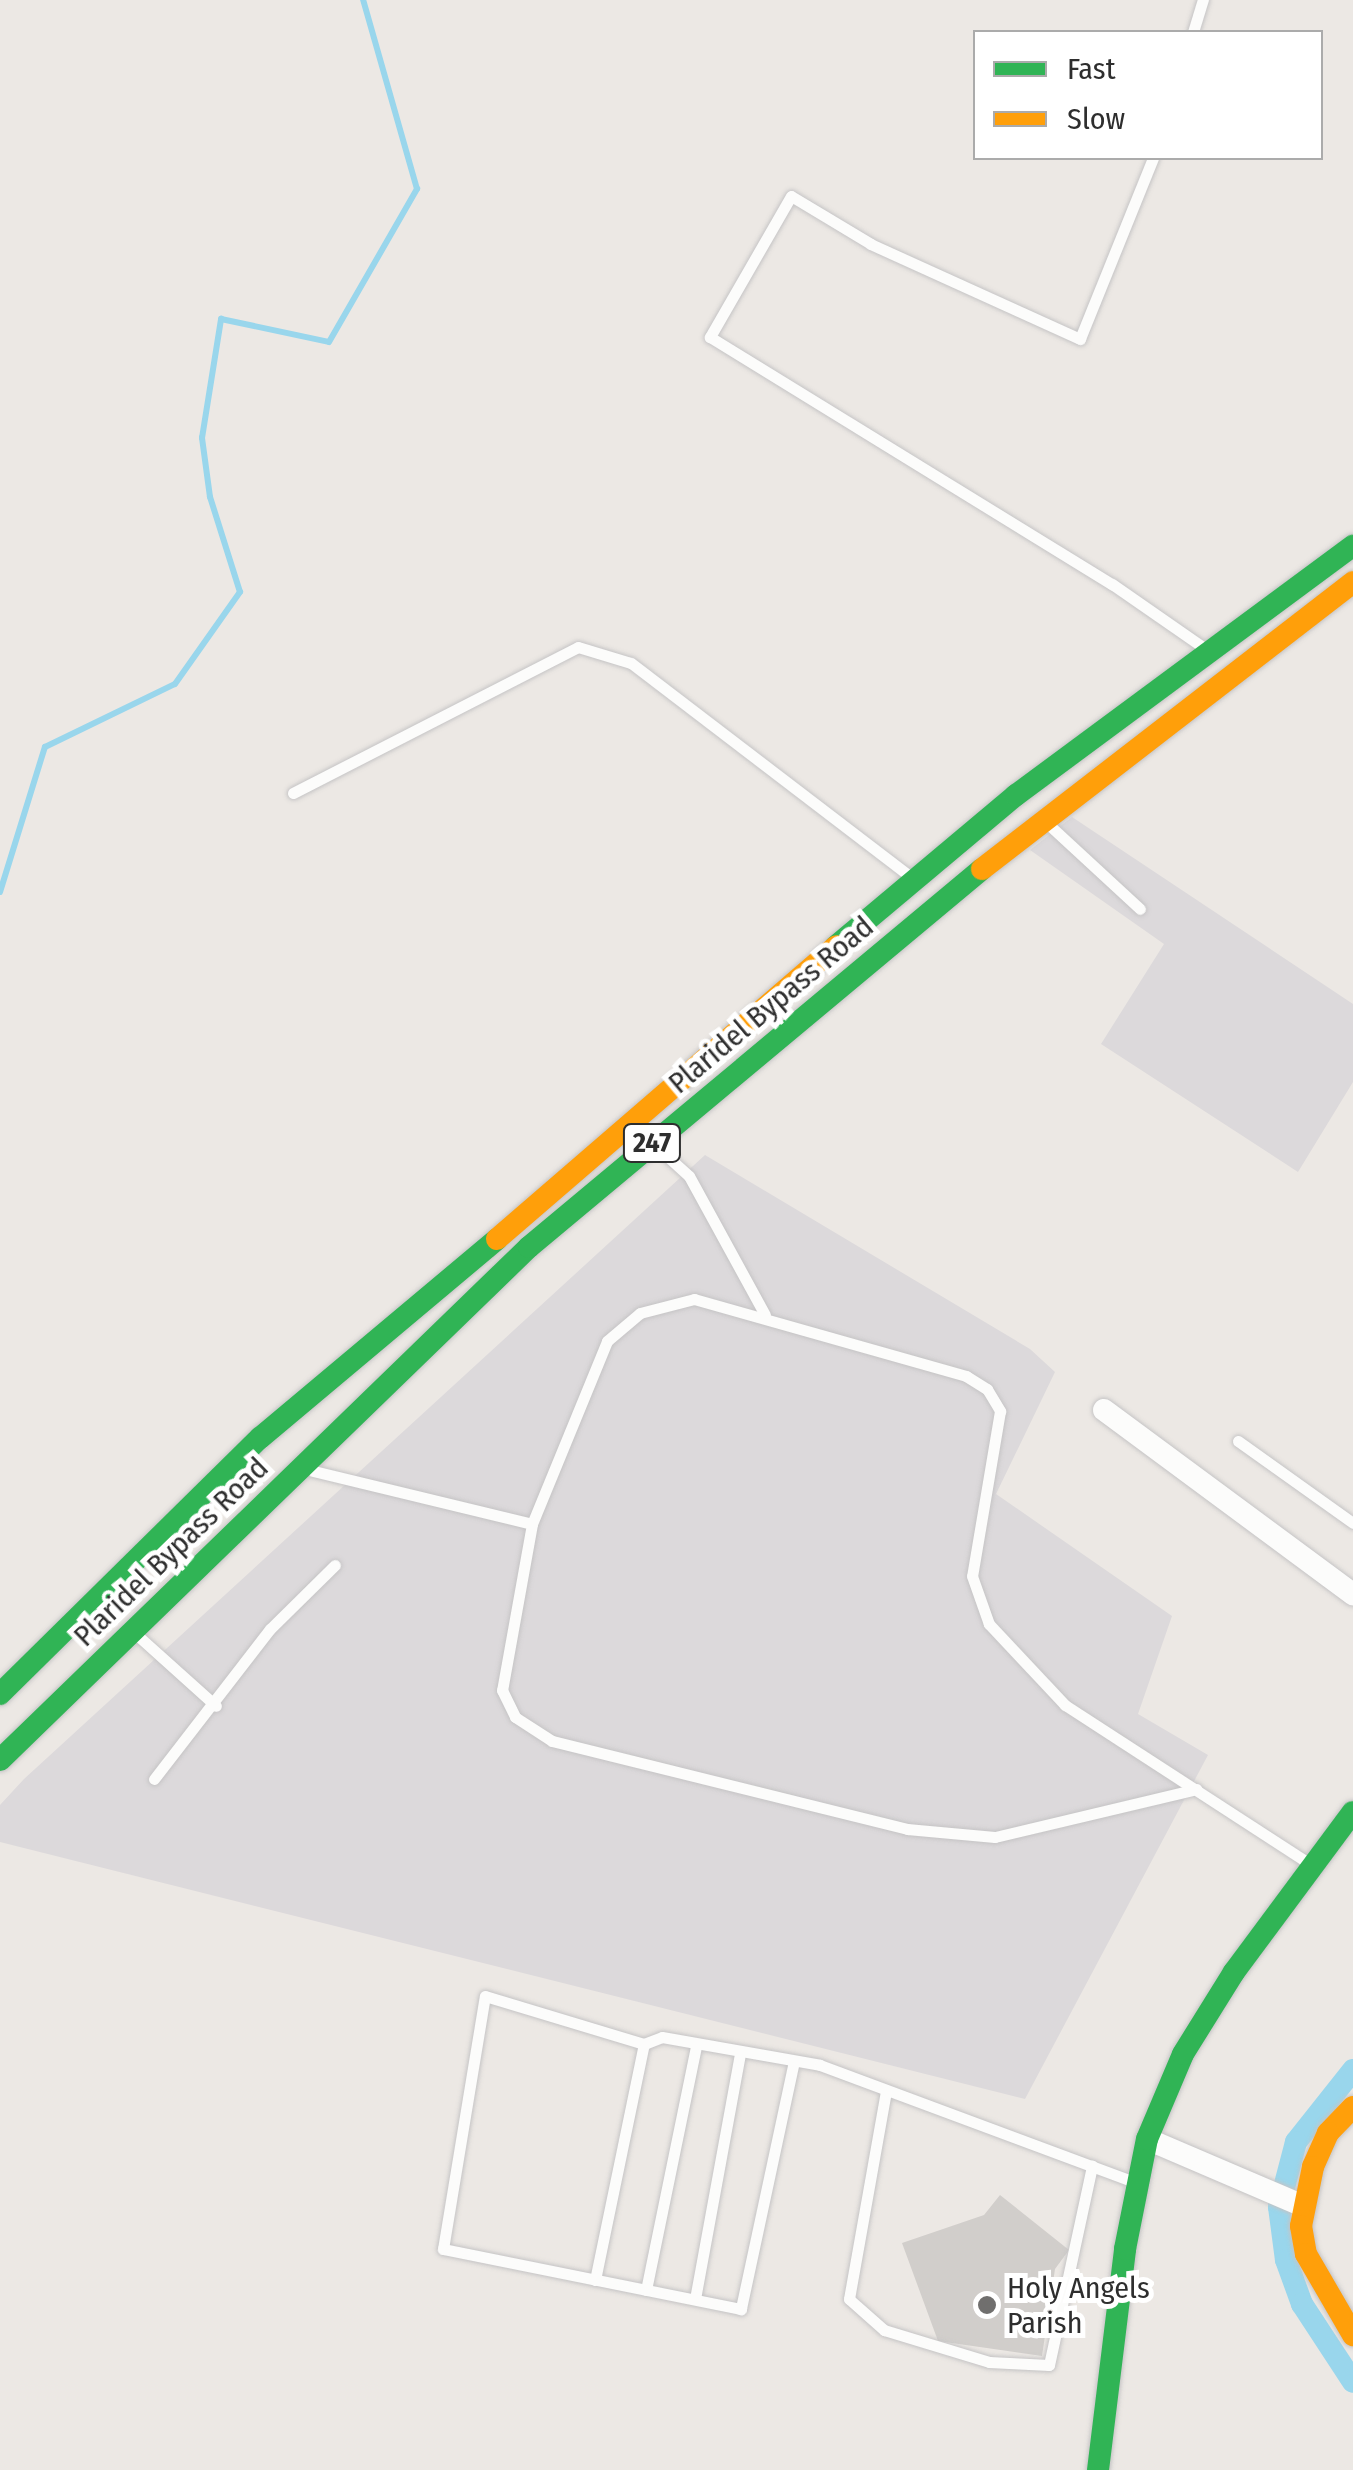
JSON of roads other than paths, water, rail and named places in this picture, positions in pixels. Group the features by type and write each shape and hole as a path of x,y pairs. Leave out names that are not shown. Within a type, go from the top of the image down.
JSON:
{"main road":[{"name":"Plaridel Bypass Road","path":"0,1694 92,1598 260,1438 438,1293 626,1122 1016,796 1353,546"},
{"name":"Plaridel Bypass Road","path":"0,1760 530,1248 1042,819 1353,582"},
{"path":"92,1598 133,1633"},
{"path":"1098,2470 1136,2182 1147,2139 1184,2054 1353,1812"},
{"path":"1353,2107 1328,2133 1287,2201 1306,2254 1353,2336"}],"street":[{"path":"1104,1410 1353,1594"},
{"path":"1147,2139 1287,2201"}],"lane":[{"path":"1194,30 1203,0"},
{"path":"1152,160 1080,339 871,244 791,196 710,337 1112,584 1212,654"},
{"path":"293,792 578,647 631,663 914,879"},
{"path":"1016,796 1140,910"},
{"path":"626,1122 689,1176 765,1314"},
{"path":"1196,1789 995,1837 907,1829 552,1741 515,1717 502,1690 532,1524 607,1341 640,1313 694,1299 765,1314 966,1376 987,1389 1000,1411 972,1576 989,1624 1065,1705 1196,1789 1313,1866"},
{"path":"1238,1442 1353,1523"},
{"path":"299,1468 532,1524"},
{"path":"154,1779 216,1706 270,1629 335,1566"},
{"path":"133,1633 216,1706"},
{"path":"794,2061 741,2309 443,2249 485,1996 644,2044 662,2037 740,2056 794,2061 1136,2182"},
{"path":"596,2280 644,2044"},
{"path":"646,2290 696,2046"},
{"path":"695,2300 740,2056"},
{"path":"886,2091 849,2300 884,2330 989,2362 1050,2365 1092,2166"}],"waterway":[{"path":"0,892 45,747 175,684 240,592 210,497 202,438 221,319 329,342 417,189 363,0"},
{"path":"1353,2070 1296,2142 1279,2207 1286,2260 1302,2304 1353,2382"}],"place":[{"name":"Holy Angels Parish","path":"987,2305"}]}
